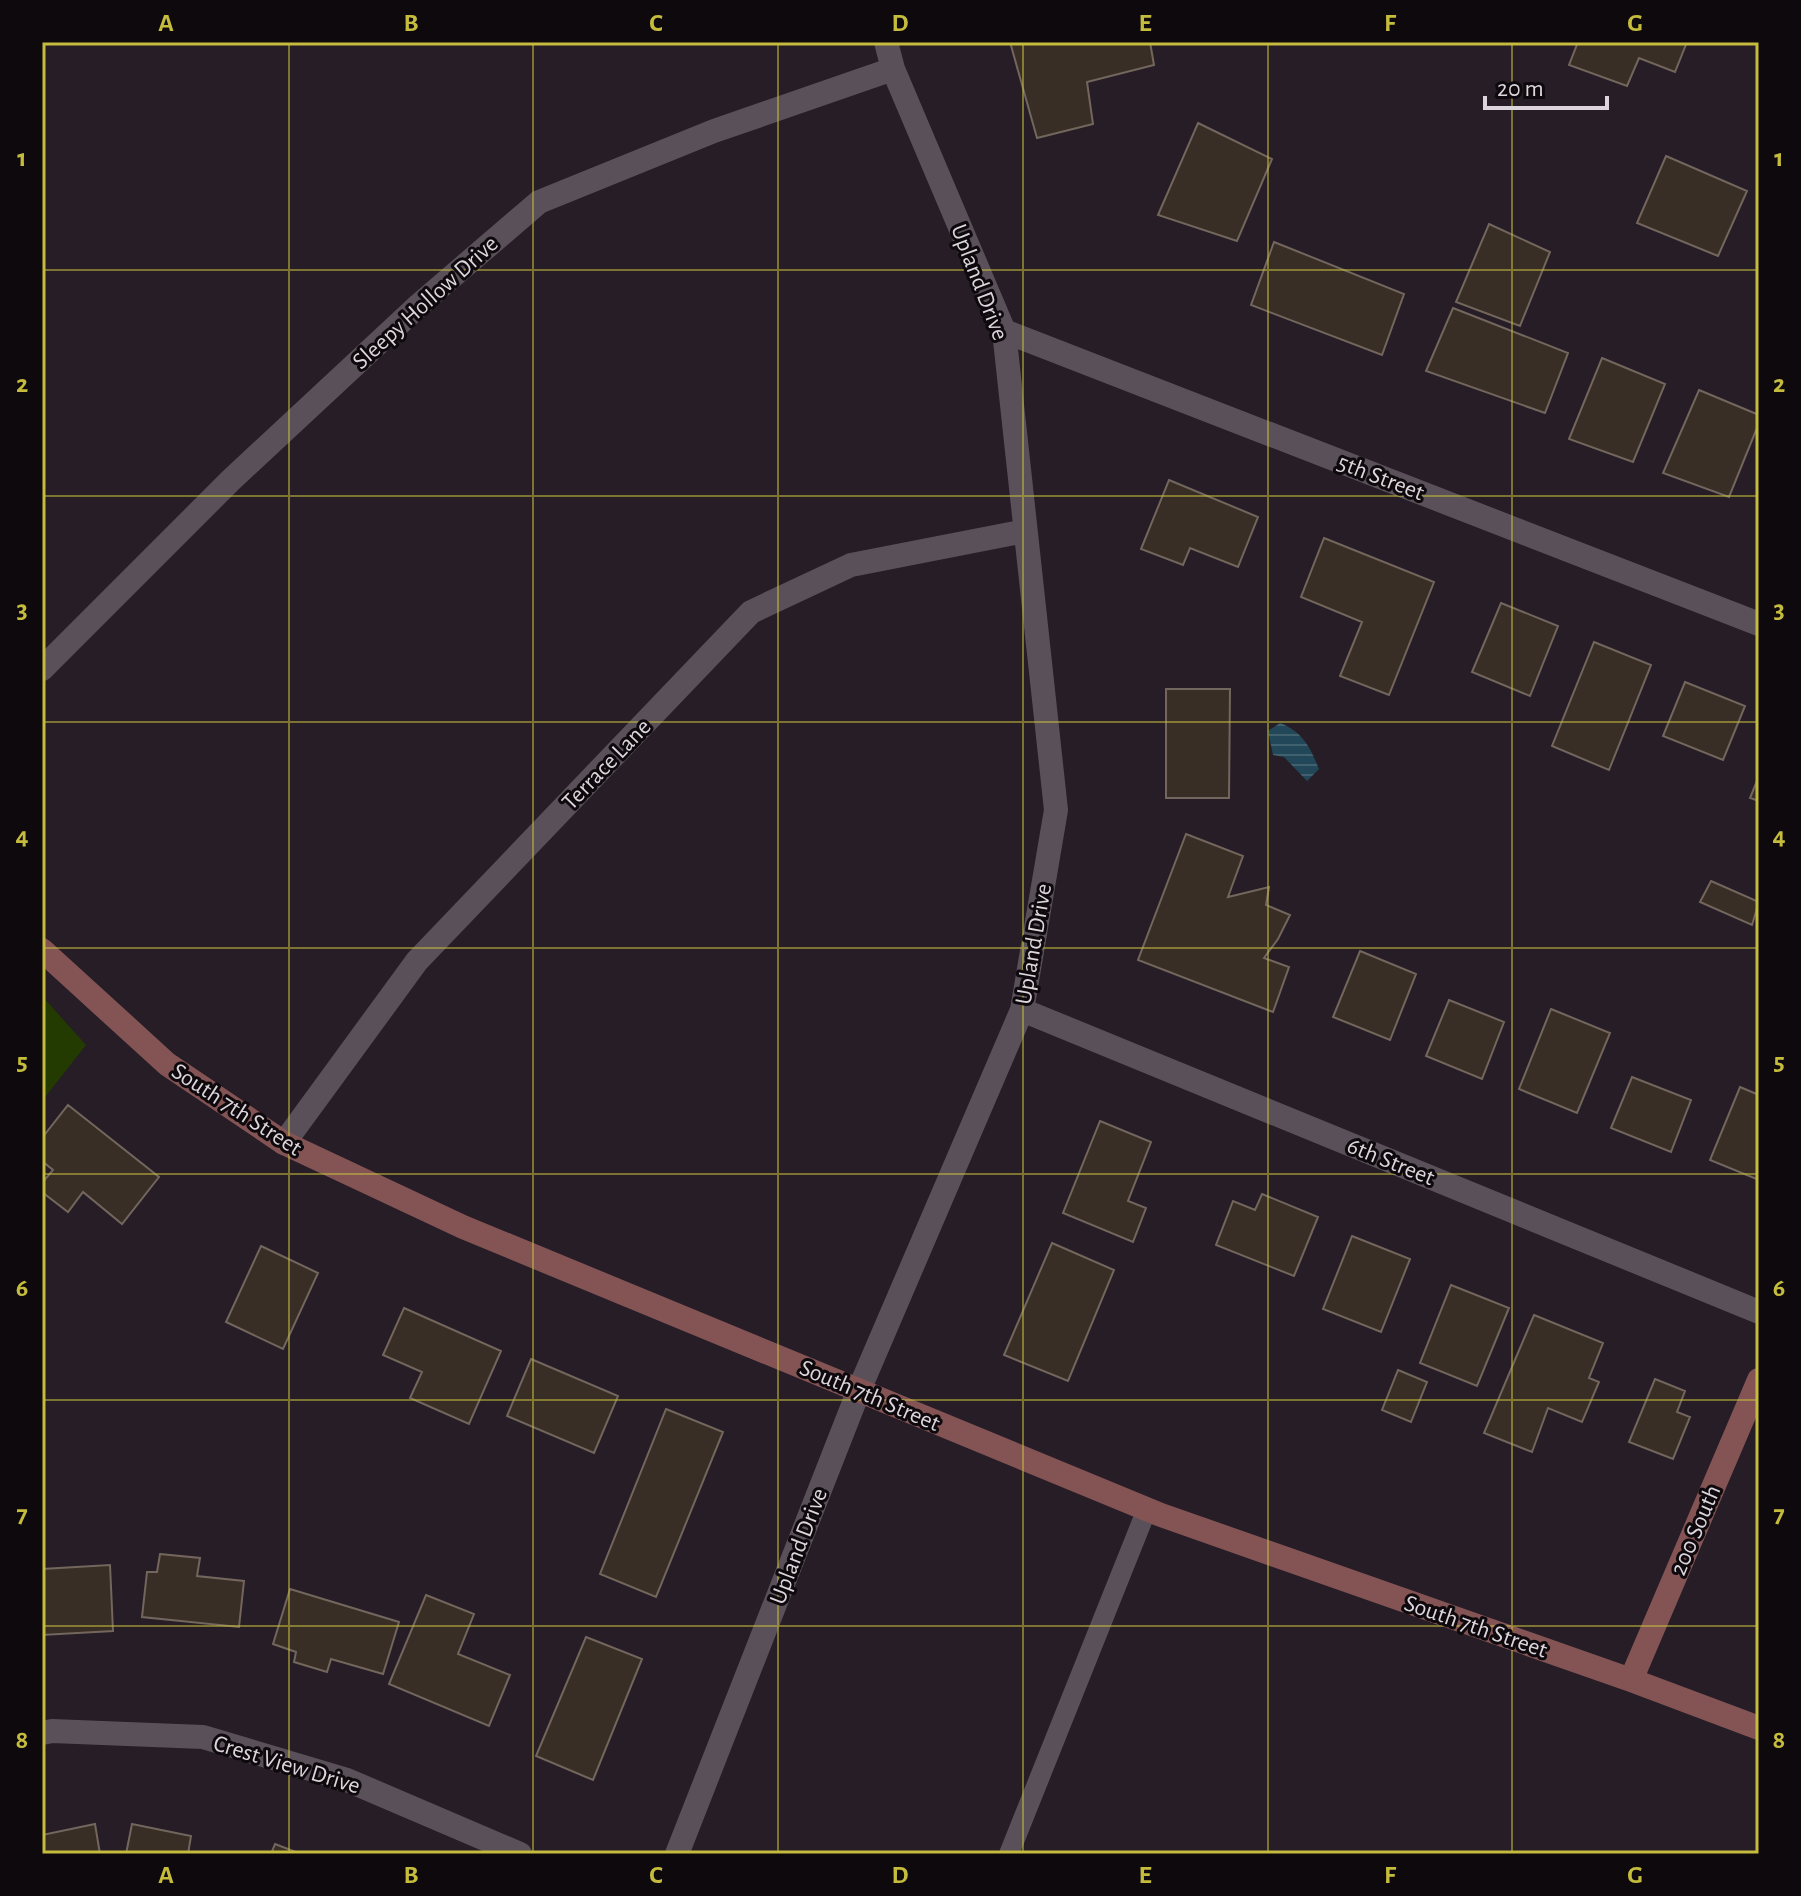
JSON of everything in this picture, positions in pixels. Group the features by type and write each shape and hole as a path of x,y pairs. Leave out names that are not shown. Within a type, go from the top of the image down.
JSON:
{"street":[{"name":"Upland Drive","path":"677,1854 859,1390 1022,1010 1056,810 1004,331 893,69 886,42"},
{"name":"Sleepy Hollow Drive","path":"42,669 231,480 419,305 539,202 714,131 893,69"},
{"name":"5th Street","path":"1004,331 1759,624"},
{"name":"Terrace Lane","path":"284,1143 417,961 751,612 851,565 1025,531"},
{"name":"South 7th Street","path":"42,950 167,1064 284,1143 463,1227 1147,1509 1759,1728"},
{"name":"6th Street","path":"1022,1010 1759,1312"},
{"name":"200 South","path":"1631,1680 1759,1380"},
{"name":"Crest View Drive","path":"42,1733 203,1737 347,1780 520,1854"}],"lane":[{"path":"1009,1854 1147,1509"}],"green space":[{"path":"42,996 86,1045 42,1101"}],"water":[{"path":"1280,723 1305,741 1319,769 1307,781 1284,757 1273,755 1268,731"}],"building":[{"path":"1010,42 1150,42 1154,65 1087,82 1093,124 1037,138"},
{"path":"1578,42 1687,42 1675,72 1639,58 1627,86 1569,65"},
{"path":"1198,123 1272,159 1237,241 1158,215"},
{"path":"1666,156 1747,191 1718,256 1637,223"},
{"path":"1489,224 1550,252 1520,326 1456,302"},
{"path":"1274,242 1404,294 1382,355 1251,305"},
{"path":"1453,308 1568,353 1545,413 1426,371"},
{"path":"1602,358 1665,384 1633,462 1569,439"},
{"path":"1699,390 1759,415 1759,423 1729,497 1663,473"},
{"path":"1169,480 1258,517 1238,567 1190,548 1183,565 1141,549"},
{"path":"1324,538 1434,582 1389,695 1340,676 1362,622 1301,597"},
{"path":"1501,603 1558,626 1530,696 1472,672"},
{"path":"1594,642 1651,665 1609,770 1552,746"},
{"path":"1685,682 1745,706 1723,760 1663,736"},
{"path":"1166,689 1230,689 1229,798 1166,798"},
{"path":"1759,776 1759,801 1750,798"},
{"path":"1186,834 1243,856 1228,897 1269,887 1266,905 1290,915 1264,958 1289,967 1273,1012 1138,960"},
{"path":"1711,881 1759,902 1752,925 1700,902"},
{"path":"1360,951 1416,974 1390,1040 1333,1017"},
{"path":"1449,1000 1504,1022 1482,1079 1426,1056"},
{"path":"1551,1009 1610,1033 1577,1113 1519,1089"},
{"path":"1632,1077 1691,1100 1671,1152 1611,1128"},
{"path":"1740,1087 1759,1095 1759,1180 1710,1160"},
{"path":"68,1105 159,1177 122,1224 83,1192 68,1212 42,1192 42,1183 53,1170 42,1161 42,1138"},
{"path":"1100,1121 1151,1142 1128,1201 1146,1208 1133,1242 1063,1213"},
{"path":"1262,1194 1318,1217 1294,1276 1216,1245 1233,1201 1255,1210"},
{"path":"1352,1236 1410,1259 1381,1332 1323,1309"},
{"path":"1052,1243 1114,1270 1068,1381 1004,1355"},
{"path":"261,1246 318,1273 283,1349 226,1322"},
{"path":"1451,1285 1509,1308 1477,1386 1420,1363"},
{"path":"404,1308 501,1351 469,1424 410,1398 422,1372 383,1355"},
{"path":"1534,1315 1603,1343 1589,1378 1599,1382 1582,1422 1548,1408 1532,1452 1484,1433"},
{"path":"531,1359 618,1396 594,1453 507,1416"},
{"path":"1398,1370 1427,1382 1411,1422 1382,1410"},
{"path":"1655,1379 1685,1391 1677,1412 1690,1417 1673,1459 1629,1442"},
{"path":"666,1409 723,1432 656,1597 600,1574"},
{"path":"160,1554 200,1558 197,1576 244,1581 239,1627 142,1617 147,1572 157,1572"},
{"path":"110,1565 113,1631 42,1635 42,1569"},
{"path":"290,1589 399,1622 383,1674 331,1659 327,1672 294,1662 296,1652 273,1644"},
{"path":"426,1595 474,1614 458,1654 510,1675 489,1726 389,1684"},
{"path":"586,1637 642,1659 593,1780 536,1756"},
{"path":"95,1824 100,1854 42,1854 42,1835"},
{"path":"132,1824 191,1836 188,1854 126,1854"},
{"path":"275,1844 301,1854 271,1854"}]}
